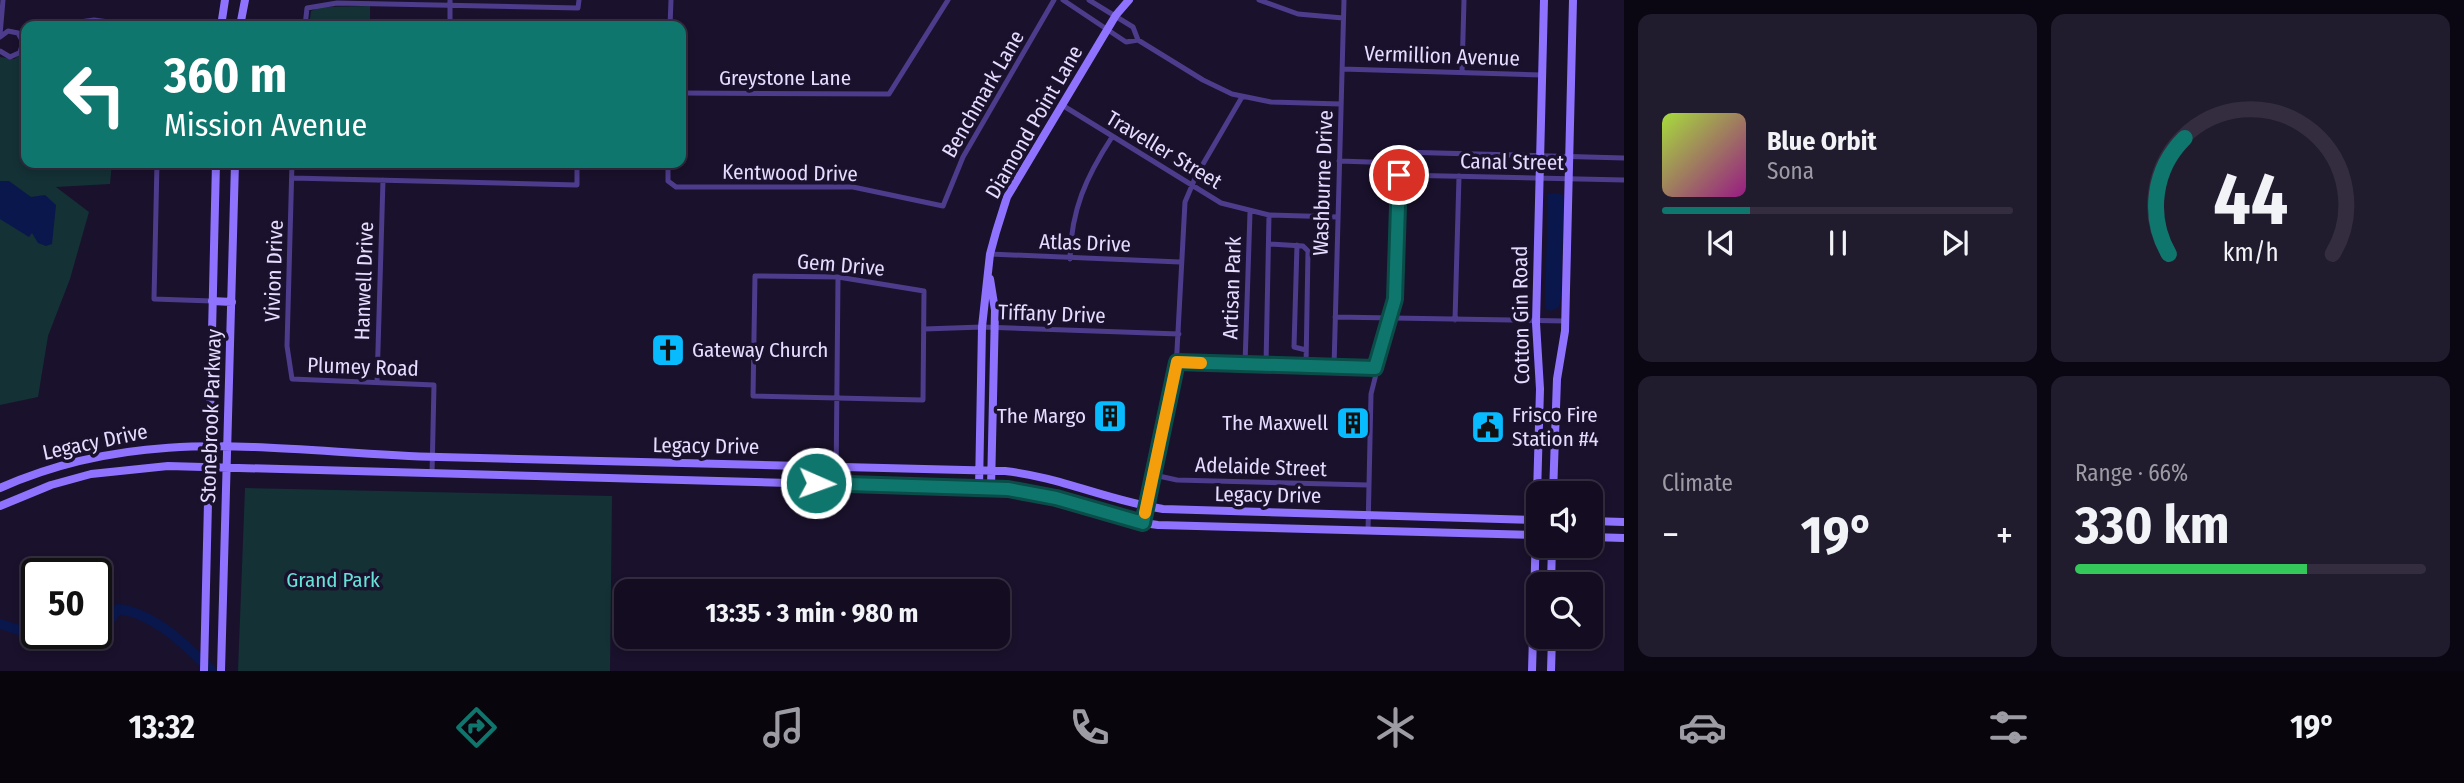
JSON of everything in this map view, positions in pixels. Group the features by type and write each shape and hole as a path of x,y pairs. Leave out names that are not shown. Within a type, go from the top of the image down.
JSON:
{"main road":[{"path":"222,21 225,0"},
{"path":"241,21 245,0"},
{"name":"Diamond Point Lane","path":"979,488 982,327 990,254 1007,197 1107,29 1129,0"},
{"name":"Cotton Gin Road","path":"1537,481 1536,323 1544,0"},
{"name":"Cotton Gin Road","path":"1554,481 1556,412 1565,321 1573,0"},
{"name":"Stonebrook Parkway","path":"204,671 216,168"},
{"name":"Stonebrook Parkway","path":"221,671 235,168"},
{"name":"Diamond Point Lane","path":"988,270 995,310 991,488"},
{"path":"212,301 232,302"},
{"path":"1538,412 1556,412"},
{"name":"Legacy Drive","path":"1,487 54,467 96,456 147,447 227,447 432,457 979,470 1054,479 1146,507 1526,520"},
{"path":"1537,452 1555,453"},
{"path":"618,461 618,478"},
{"name":"Legacy Drive","path":"2,505 91,474 143,467 226,467 991,488 1041,494 1143,523 1526,535"},
{"path":"1603,521 1624,522"},
{"path":"1603,537 1624,538"},
{"name":"Cotton Gin Road","path":"1532,671 1536,558"},
{"path":"1551,671 1552,649"}],"street":[{"path":"3,0 4,17 0,37 15,32 21,33"},
{"path":"305,21 307,8 337,3 450,2 578,8 579,0"},
{"path":"670,21 671,0"},
{"name":"Greystone Lane","path":"686,93 889,94 948,0"},
{"name":"Benchmark Lane","path":"943,206 963,157 1054,0"},
{"path":"1063,0 1126,42 1138,40"},
{"path":"1089,0 1133,27 1138,40 1203,80 1242,97 1271,102 1341,104"},
{"path":"1259,0 1298,14 1343,18"},
{"name":"Washburne Drive","path":"1334,367 1344,0"},
{"path":"1462,72 1464,0"},
{"path":"450,2 450,21"},
{"path":"4,17 21,40"},
{"path":"2,54 20,52 21,49"},
{"name":"Vermillion Avenue","path":"1342,69 1542,75"},
{"path":"1143,523 1177,362 1182,218 1190,187 1242,97"},
{"name":"Traveller Street","path":"1062,105 1190,187 1221,203 1269,215 1338,218"},
{"path":"1070,259 1077,200 1089,174 1112,137"},
{"name":"Canal Street","path":"1399,163 1400,152 1624,158"},
{"path":"1339,161 1399,163 1396,289 1391,318 1375,368 1371,394 1368,531"},
{"path":"157,168 154,299 212,301"},
{"name":"Vivion Drive","path":"292,168 287,346 292,379"},
{"path":"292,178 577,185 577,168"},
{"name":"Kentwood Drive","path":"668,168 668,181 676,187 853,187 943,206"},
{"name":"Canal Street","path":"1399,175 1624,180"},
{"path":"1455,320 1459,176"},
{"name":"Hanwell Drive","path":"377,383 383,180"},
{"name":"Artisan Park","path":"1245,364 1250,212"},
{"name":"Artisan Park","path":"1266,365 1269,215"},
{"path":"1269,244 1303,246 1308,251 1306,366"},
{"path":"1297,245 1294,347 1306,350"},
{"name":"Atlas Drive","path":"990,254 1181,262"},
{"name":"Gem Drive","path":"836,398 753,396 755,275 838,277 924,292 924,329"},
{"path":"836,484 838,277"},
{"path":"1335,317 1536,323 1565,321"},
{"name":"Tiffany Drive","path":"924,329 982,327 1179,334"},
{"path":"836,398 923,400 924,329"},
{"path":"1177,362 1375,368"},
{"name":"Plumey Road","path":"292,379 433,385 432,457"},
{"path":"432,457 432,474"},
{"name":"Adelaide Street","path":"1154,475 1177,480 1368,485"}],"green space":[{"path":"370,6 370,21 310,21 311,11 320,7"},
{"path":"21,54 21,168 112,168 110,184 56,187 89,212 70,279 48,336 38,397 0,405 0,57 14,59"},
{"name":"Grand Park","path":"245,488 612,496 610,671 238,671"}],"shaded area":[{"path":"0,181 9,181 31,197 45,195 56,205 52,244 46,246 38,243 32,233 29,237 0,219"},
{"path":"1548,194 1563,195 1564,201 1561,297 1559,307 1551,311 1546,309 1545,303"}],"waterway":[{"path":"112,617 118,609 144,617 169,632 212,671"},
{"path":"0,624 21,631"}],"slow traffic":[{"path":"1145,513 1157,467 1177,362 1201,363"}],"place":[{"name":"Gateway Church","path":"668,350"},
{"name":"The Margo","path":"1110,416"},
{"name":"The Maxwell","path":"1353,423"},
{"name":"Frisco Fire Station #4","path":"1488,427"}],"route":[{"path":"816,483 1008,489 1041,494 1143,523 1157,467 1177,362 1375,368 1395,299 1399,175"}]}
